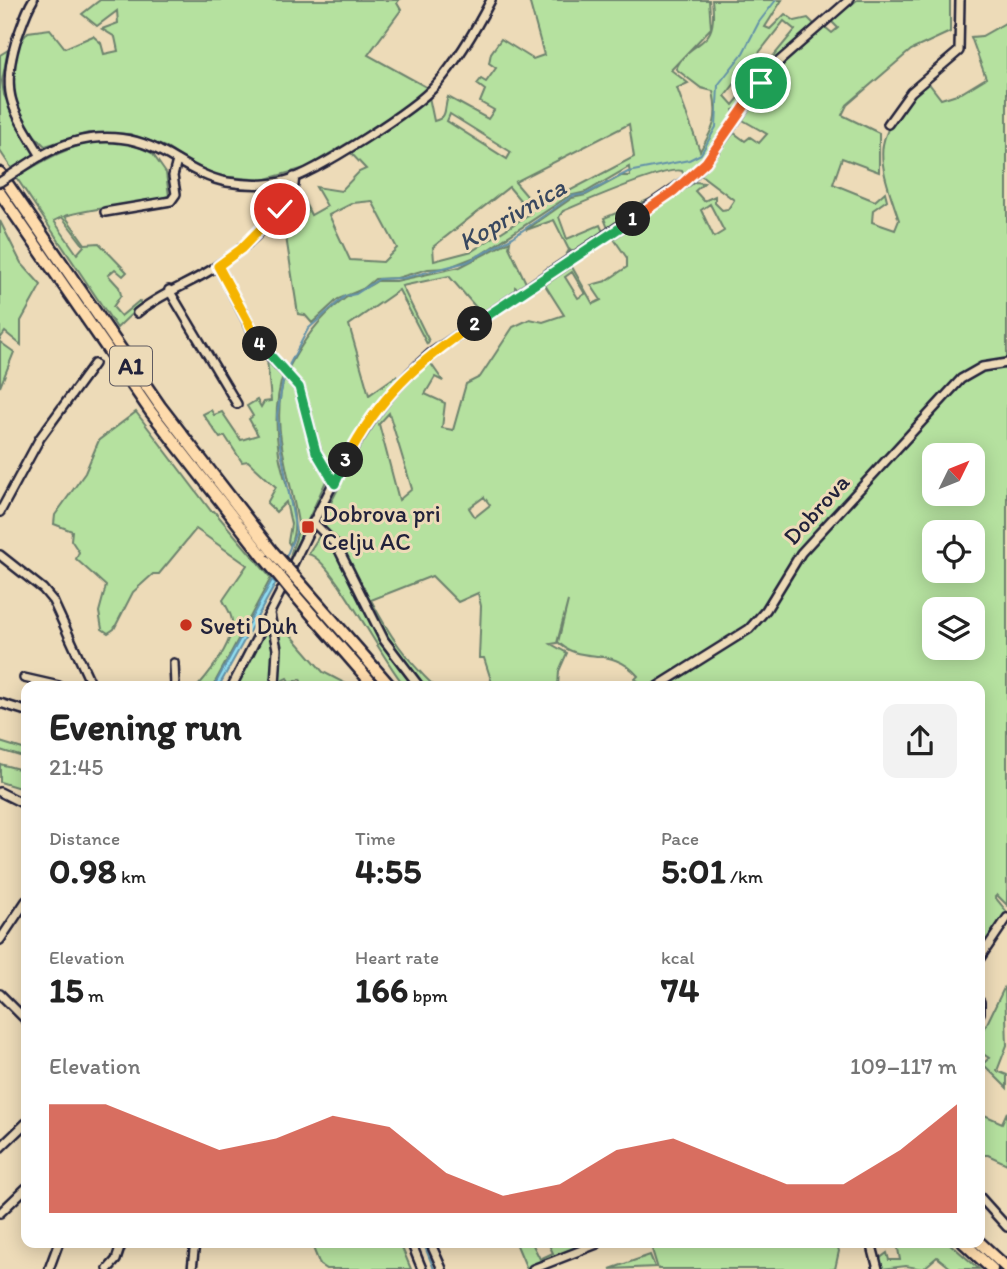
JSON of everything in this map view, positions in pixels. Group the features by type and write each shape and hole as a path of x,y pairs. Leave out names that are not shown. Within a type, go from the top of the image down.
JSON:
{"highway":[{"name":"A1","path":"0,173 152,395 272,551 386,681"},
{"name":"A1","path":"0,193 150,412 267,561 370,681"},
{"path":"969,1248 992,1269"},
{"path":"985,1248 1007,1268"}],"street":[{"path":"33,0 24,15 4,81 11,106 41,156"},
{"path":"0,182 41,156 74,142 109,137 137,141 208,176 232,183 264,184 294,177 410,108 440,80 491,0"},
{"path":"293,564 313,522 366,427 409,372 430,354 690,178 706,162 776,64 839,3 849,0"},
{"path":"888,124 911,92 959,51 960,0"},
{"path":"105,212 151,207 173,200 176,194 173,176 177,161"},
{"path":"137,313 169,290 218,266 276,215 295,189 294,177"},
{"path":"218,266 260,346 299,387 316,452 335,484"},
{"path":"169,290 237,404"},
{"name":"Dobrova","path":"666,681 749,629 766,610 801,553 961,379 982,367 1007,363"},
{"path":"0,512 40,438 94,364"},
{"path":"313,522 337,546 384,640 415,681"},
{"path":"0,555 43,589 52,601 90,681"},
{"path":"235,681 281,591"},
{"path":"270,614 277,649 275,681"},
{"path":"174,663 175,681"},
{"path":"24,678 37,681"},
{"path":"0,703 21,709"},
{"path":"0,792 21,802"},
{"path":"0,940 21,908"},
{"path":"985,951 1007,918"},
{"path":"0,994 21,1015"},
{"path":"0,1148 21,1128"},
{"path":"0,1213 21,1193"},
{"path":"985,1203 1007,1227"},
{"path":"49,1269 58,1248"},
{"path":"108,1269 116,1260 120,1248"},
{"path":"192,1269 194,1248"},
{"path":"413,1248 422,1269"},
{"path":"433,1248 442,1269"},
{"path":"533,1269 587,1248"},
{"path":"873,1248 878,1269"}],"green space":[{"path":"100,0 399,0 397,3 401,10 368,55 428,88 395,115 305,168 263,180 219,176 198,168 165,147 130,134 88,133 45,146 25,122 14,91 14,59 19,45 28,32 50,29 65,48 93,36 101,43 104,54 118,51 115,37 102,29 118,23 117,11 97,26 82,14"},
{"path":"529,0 709,0 711,28 712,0 782,0 765,27 770,29 785,14 795,21 808,18 814,24 775,61 738,108 733,110 734,116 705,157 686,177 609,231 604,218 653,198 684,175 682,171 643,179 563,211 559,217 567,239 600,225 604,234 574,254 570,250 569,257 547,272 546,269 565,257 569,250 554,220 526,230 572,198 586,195 621,176 630,176 629,167 586,192 569,196 480,255 447,268 428,269 397,278 375,279 363,289 338,299 312,323 305,315 298,314 282,211 299,191 311,215 327,206 316,187 341,191 359,172 366,169 348,150 429,97 434,121 444,115 448,97 488,119 494,110 480,102 485,90 477,84 481,79 486,82 496,68 489,63 491,53 501,39 533,59 544,55","holes":["784,21 795,30 733,105 725,96","711,28 702,42 689,51","681,59 676,69 701,88 713,91 714,122 700,151 677,88 688,83 671,70","450,114 511,152 507,159 447,121","629,124 634,157 537,208 515,182","509,187 531,213 472,251 434,261 433,247","372,201 397,248 383,262 350,260 329,215 353,203"]},
{"path":"857,0 950,0 950,32 911,50 847,105 842,115 879,133 879,172 842,158 833,184 875,201 885,192 887,200 873,210 872,222 895,230 899,220 882,159 887,131 896,116 927,81 941,99 963,92 986,78 971,37 982,36 1007,22 1007,905 997,895 995,897 1007,912 985,944 985,681 668,681 701,655 662,681 638,681 635,679 638,676 618,661 576,653 558,642 568,601 557,643 551,644 567,653 559,671 558,681 491,681 484,658 479,658 481,606 478,593 458,602 432,576 371,600 399,646 429,681 418,681 391,646 349,561 323,524 325,514 358,450 385,408 429,361 443,381 435,377 425,394 445,403 442,428 453,430 466,384 480,377 513,327 530,319 543,322 564,315 545,285 572,267 593,304 601,300 591,285 606,281 627,267 627,258 614,239 695,182 704,183 695,191 704,201 715,196 715,203 722,210 728,209 734,200 701,175 734,133 745,141 750,137 759,143 767,134 741,119 785,63 825,27 832,33 838,28 831,21","holes":["710,204 724,231 714,237 701,210","572,272 585,294 578,298 565,277","389,413 412,489 399,500 379,424","484,497 490,505 475,517 469,508"]},
{"path":"8,50 2,81 4,95 34,152 33,157 12,169 0,151 0,55"},
{"path":"93,142 128,142 152,153 166,173 169,196 65,216 85,244 99,243 127,272 123,276 115,269 108,275 119,287 121,295 113,307 121,316 139,301 142,304 117,328 16,177 59,153","holes":["62,217 84,246 77,254 54,221"]},
{"path":"0,221 21,263 41,285 21,321 21,345 5,332 0,339"},
{"path":"510,241 509,247 527,285 520,290 515,287 515,293 473,320 480,312 449,276 402,286 429,341 427,344 399,290 349,325 369,395 396,376 398,378 361,426 337,471 329,468 303,390 288,369 312,331 343,300 377,281 396,281 460,267"},
{"path":"0,342 14,352 0,387"},
{"path":"267,359 284,372 277,402 276,423 281,465 293,511 290,545 288,542 291,524 286,502 276,512 267,503 276,487 248,461 242,462 225,436 220,438 203,414 211,410 214,415 222,412 241,440 258,435 249,419 253,416 247,406 257,400 261,407 264,402 271,401"},
{"path":"286,373 296,389 312,452 327,479 290,559 298,523 280,430 281,392"},
{"path":"136,412 211,511 214,511 271,578 216,681 202,681 221,656 232,629 230,612 223,600 247,565 196,529 159,574 153,574 133,592 114,629 108,633 102,629 99,612 106,586 76,559 79,552 71,540 72,531 54,524 55,515 85,473 99,440"},
{"path":"320,535 333,545 370,619 412,681 401,681 330,573 308,554"},
{"path":"268,626 275,652 272,681 239,681"},
{"path":"285,628 323,672 340,681 289,681 287,678 278,681 278,630"},
{"path":"0,742 21,748 21,756 0,750"},
{"path":"0,764 21,770 21,788 0,782"},
{"path":"1005,986 1007,1045 997,1071 1007,1075 1007,1088 985,1066 989,1058 985,1055 985,1028"},
{"path":"1007,1112 1007,1164 985,1155 985,1115 1002,1123"},
{"path":"313,1248 402,1248 411,1269 326,1269 320,1265"},
{"path":"518,1248 534,1248 540,1259 553,1253 550,1248 575,1248 575,1249 527,1269"},
{"path":"652,1248 838,1248 839,1251 835,1269 658,1269"},
{"path":"898,1248 955,1248 979,1269 952,1269 937,1257 923,1269 906,1266 882,1269 879,1259 887,1253 889,1260 900,1260"},
{"path":"650,1255 655,1267 610,1269"}],"water":[{"path":"272,580 276,583 222,681 217,681"}],"waterway":[{"name":"Koprivnica","path":"287,369 308,329 345,296 356,294 379,279 404,278 467,262 513,237 572,196 586,194 628,172 689,160 701,154 716,127 718,85 743,53 759,22 776,0"},
{"name":"Koprivnica","path":"284,375 277,415 296,532 285,560"},
{"path":"425,1248 434,1269"}],"place":[{"name":"Dobrova pri Celju AC","path":"308,527"},
{"name":"Sveti Duh","path":"186,625"}],"route":[{"path":"280,209 241,249 218,266 260,346 295,379 316,452 335,484 366,427 409,372 430,354 690,178 706,162 761,83"}]}
